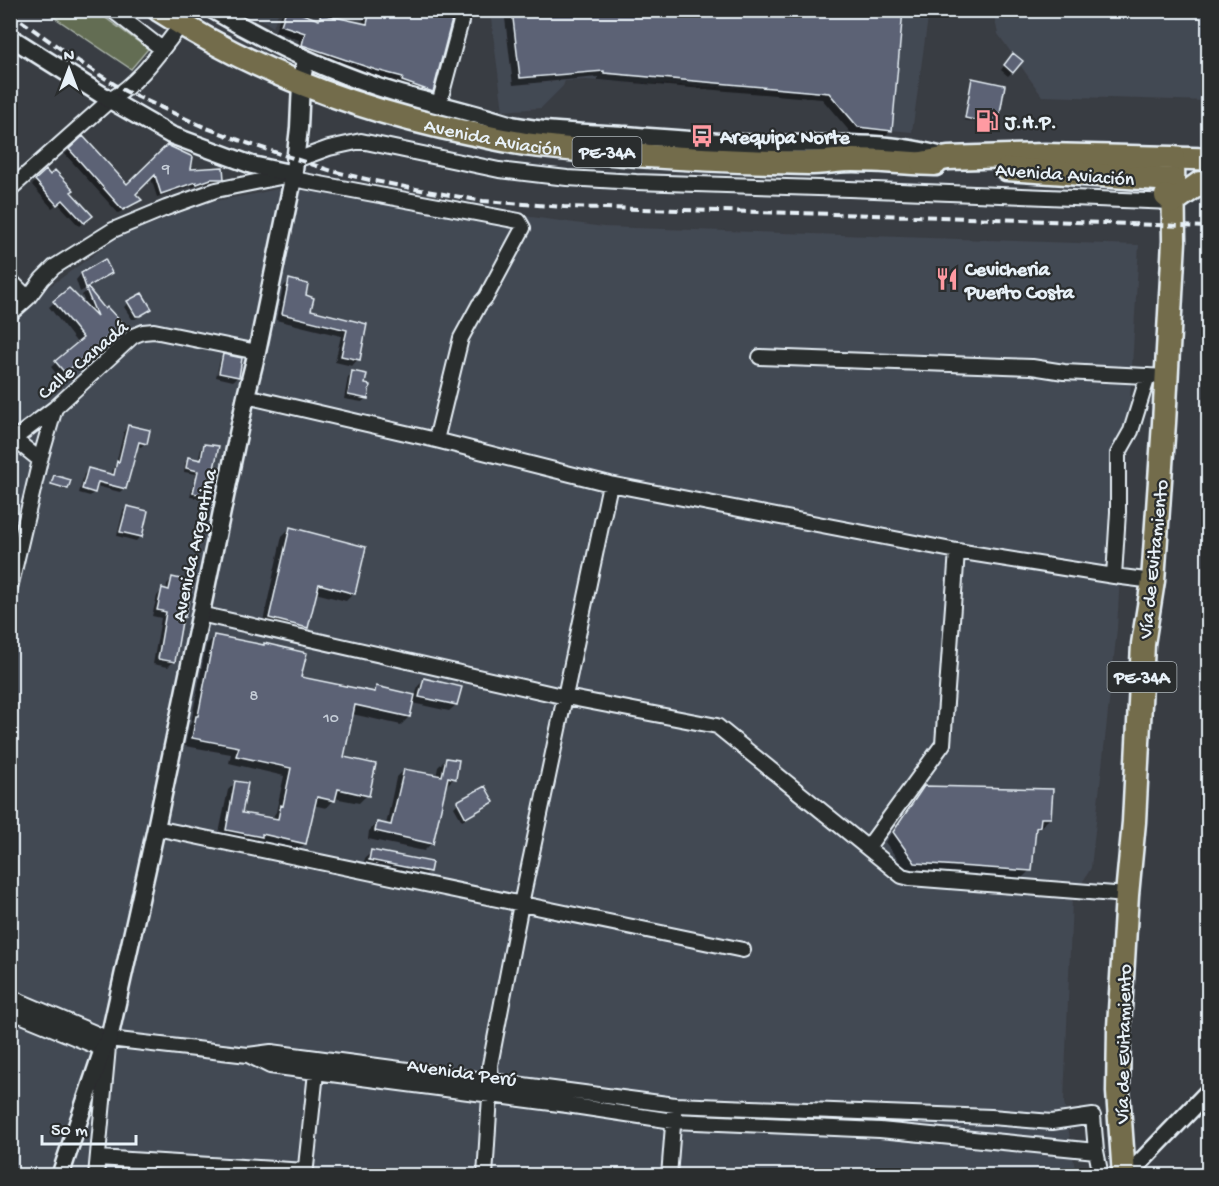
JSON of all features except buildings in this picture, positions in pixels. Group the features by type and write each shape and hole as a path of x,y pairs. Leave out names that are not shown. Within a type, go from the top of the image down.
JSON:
{"highway":[{"name":"Avenida Aviación","path":"159,10 181,25 247,59 301,83 387,113 442,128 511,133 531,145 712,159 811,163 850,152 1173,180"},
{"name":"Avenida Aviación","path":"933,158 1045,155 1173,180"},
{"path":"1173,180 1204,183"},
{"name":"Vía de Evitamiento","path":"1125,1176 1118,1092 1119,1027 1126,895 1134,822 1143,644 1152,581 1157,377 1174,241 1173,180"}],"main road":[{"name":"Avenida Aviación","path":"1173,180 1209,159"}],"street":[{"path":"111,10 162,49"},
{"path":"213,10 243,28 306,59 396,93 439,104 511,133"},
{"path":"439,104 464,10"},
{"path":"10,189 110,100 125,91 149,67 181,25"},
{"path":"10,37 110,100 171,135 252,165 294,171 519,221 523,228 461,338 436,440"},
{"name":"Avenida Argentina","path":"60,1176 106,1044 156,828 294,171 301,83 306,59"},
{"path":"10,314 28,298 54,267 113,230 216,190 294,171 329,148 361,141 499,170 567,178 636,182 849,189 1173,180"},
{"path":"11,280 26,284 42,279"},
{"path":"11,280 28,298"},
{"name":"Calle Canadá","path":"12,441 55,408 133,336 143,332 154,331 257,352"},
{"path":"760,357 1032,367 1064,372 1157,377 1118,454 1118,512 1114,576"},
{"path":"246,396 436,440 610,484 957,551 1152,581"},
{"path":"10,588 40,460 55,408"},
{"path":"12,441 40,460"},
{"path":"485,1176 490,1065 521,904 610,484"},
{"path":"868,847 943,744 957,551"},
{"path":"200,614 566,697 717,726 902,876 1126,895"},
{"path":"156,828 743,950"},
{"name":"Avenida Perú","path":"10,998 106,1044"},
{"name":"Avenida Perú","path":"10,1011 106,1044 248,1054 271,1052 317,1065 490,1095 673,1121 880,1130 1096,1151 1093,1116 1052,1122 991,1117 675,1105 491,1080 317,1065"},
{"path":"96,1176 106,1044"},
{"path":"98,1158 305,1173 317,1065"},
{"path":"1125,1176 1209,1092"},
{"path":"669,1176 675,1105"},
{"path":"1096,1151 1101,1176"}],"shaded area":[{"path":"279,10 273,27 248,11"},
{"name":"Arequipa Norte","path":"490,11 929,11 912,132 858,127 829,93 586,80 565,81 563,86 541,108 503,111"},
{"path":"993,11 1208,11 1208,101 1042,96 998,34"},
{"path":"306,182 367,194 604,227 1139,245 1117,629 1091,868 1072,900 1064,1102 1076,1175 11,1176 10,319 35,297 118,237 208,202"}],"green space":[{"path":"45,11 96,11 148,49 131,69"},
{"path":"529,1091 653,1109 652,1113 529,1095"}],"railway":[{"path":"10,13 125,91 204,127 332,171 421,190 483,201 564,207 913,216 1208,227"}],"place":[{"name":"J.H.P.","path":"987,121"},
{"name":"Arequipa Norte","path":"702,136"},
{"name":"Cevicheria Puerto Costa","path":"947,279"}]}
